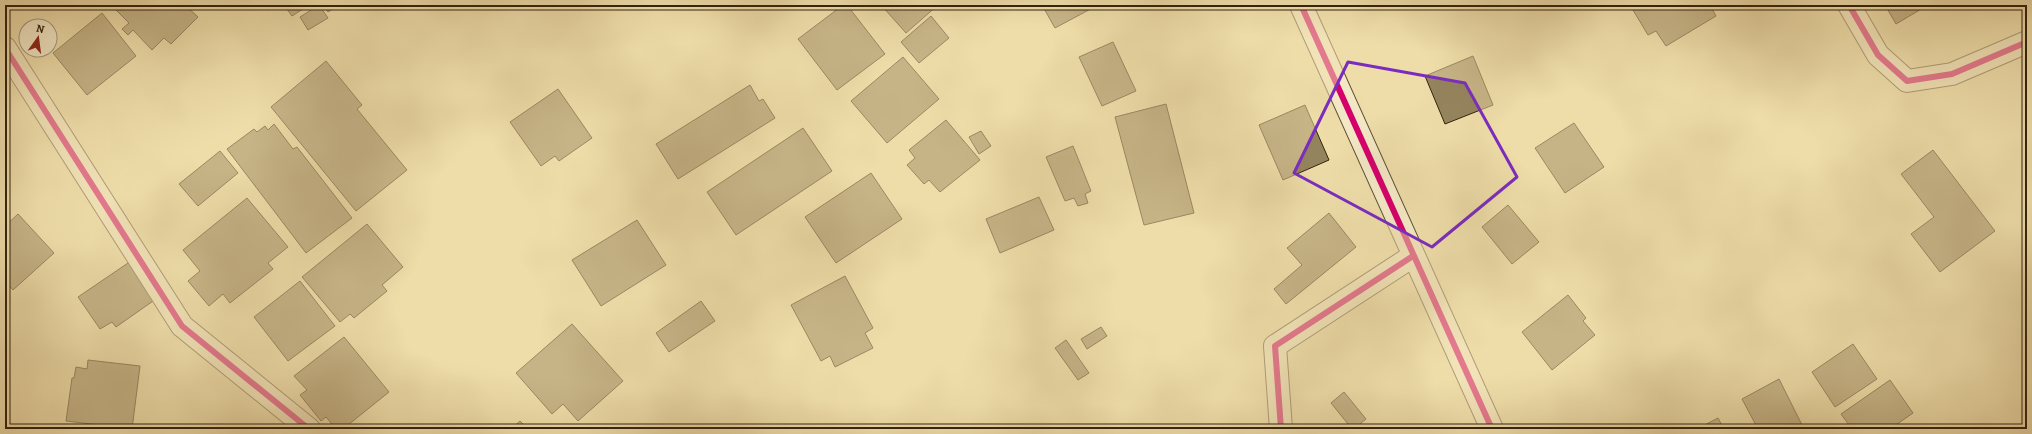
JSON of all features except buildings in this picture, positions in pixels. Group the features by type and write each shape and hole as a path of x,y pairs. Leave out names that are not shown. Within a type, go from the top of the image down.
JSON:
{"street":[{"path":"1300,5 1492,429"},
{"path":"1849,5 1878,55 1907,81 1952,74 2027,42"},
{"path":"5,48 182,326 309,429"},
{"path":"1281,429 1275,346 1413,256"}],"highlighted area":[{"path":"1348,62 1465,83 1517,177 1432,247 1294,173"}],"cycle path":[{"path":"1301,5 1492,429"},
{"path":"1849,5 1878,55 1907,81 1952,74 2027,42"},
{"path":"5,48 182,326 309,429"},
{"path":"1281,429 1275,346 1413,256"}]}
